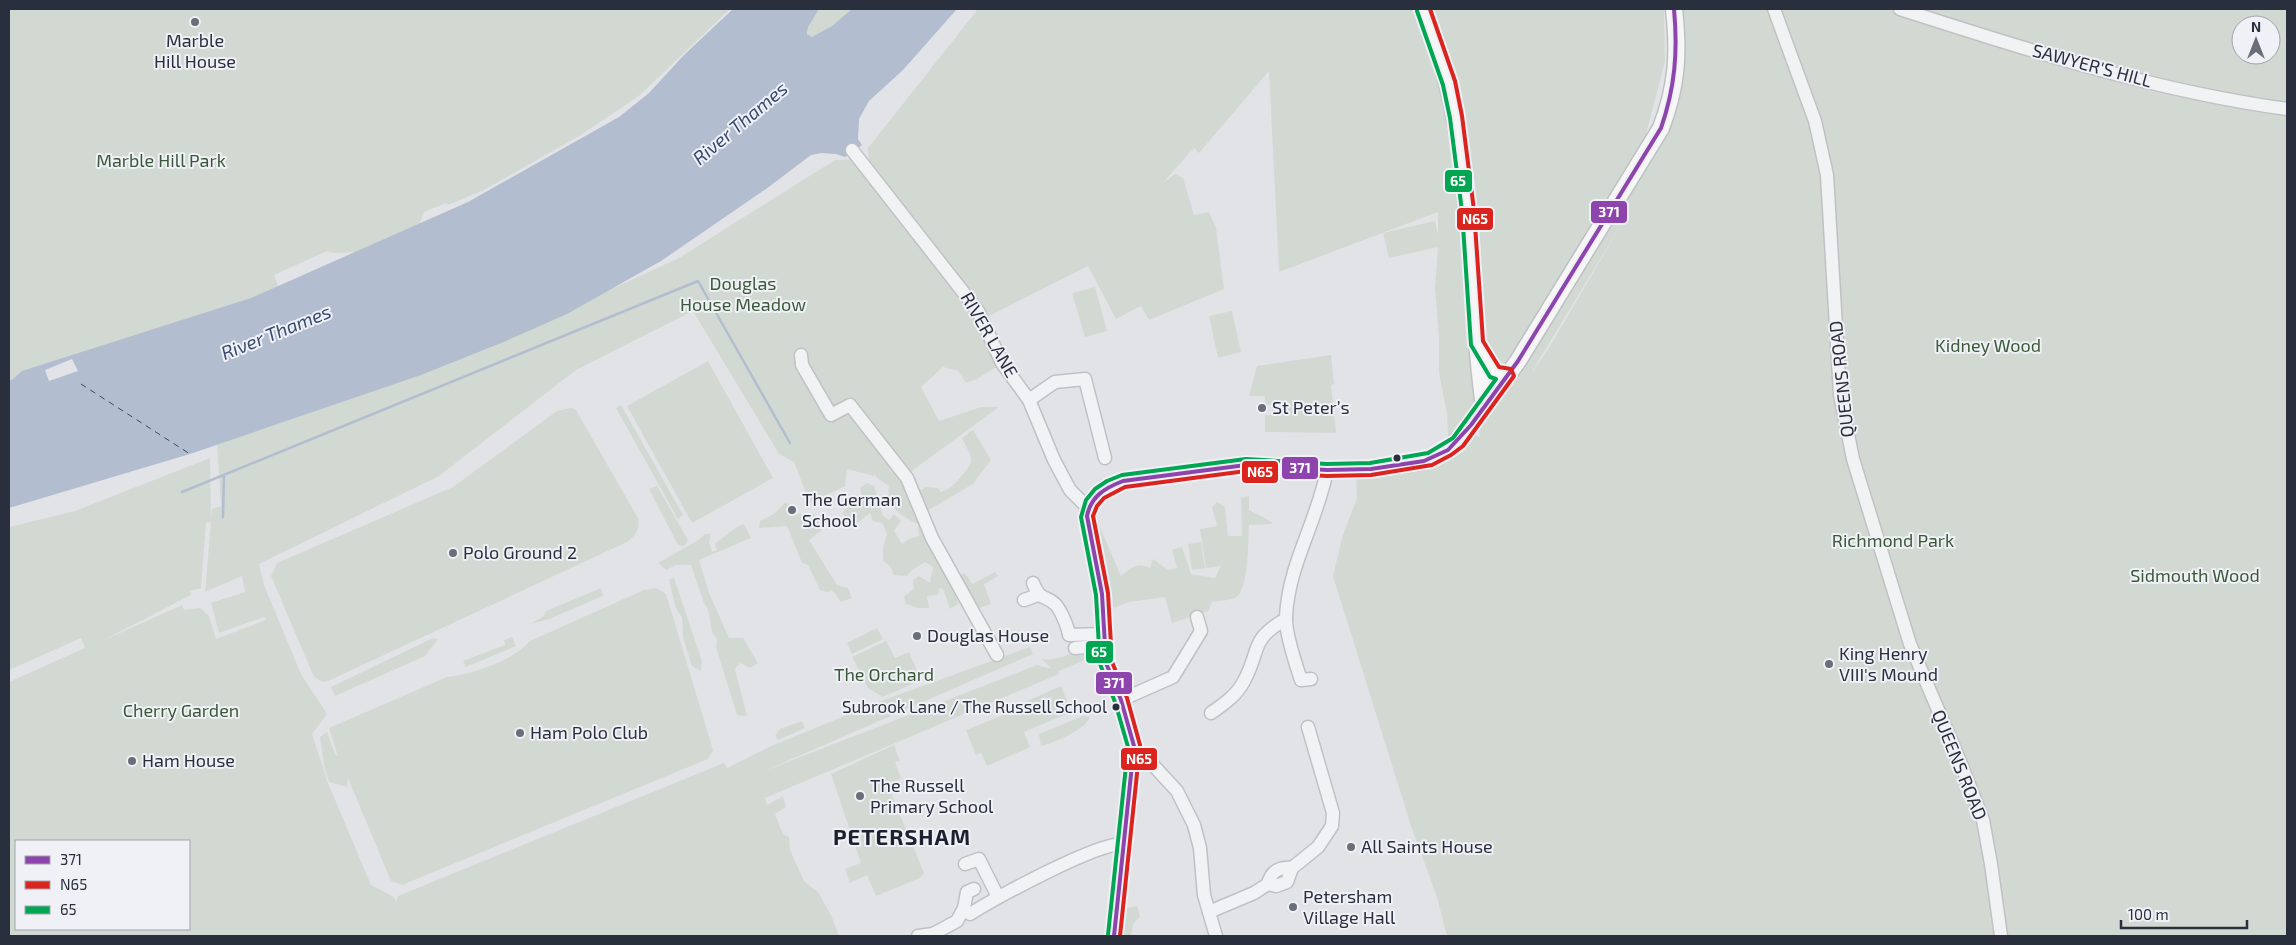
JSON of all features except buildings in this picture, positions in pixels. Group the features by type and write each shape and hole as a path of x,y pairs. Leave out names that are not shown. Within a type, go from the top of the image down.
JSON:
{"main road":[{"path":"1423,9 1449,82 1456,117 1468,210 1477,343 1484,407"},
{"path":"1114,936 1134,750 1133,740 1121,700 1106,663 1103,639 1102,594 1087,516 1089,506 1106,488 1129,480 1246,465 1327,470 1371,469 1430,459 1448,450 1458,442 1546,318 1661,128 1672,99 1676,67 1677,31 1674,9"},
{"path":"1477,343 1495,373 1508,374"}],"street":[{"name":"SAWYER'S HILL","path":"1900,9 2008,44 2094,68 2180,89 2287,109"},
{"name":"QUEENS ROAD","path":"1776,11 1815,121 1827,175 1840,395 1853,459 1910,644 1983,820 2001,936"},
{"name":"RIVER LANE","path":"852,150 978,311 1002,363 1029,400 1054,460 1070,490 1083,503 1089,506"},
{"path":"802,355 802,365 832,415 850,405 906,478 932,538 997,655"},
{"path":"1029,400 1055,382 1085,379 1105,458"},
{"path":"1302,681 1286,619 1295,567 1322,493 1327,470"},
{"path":"1024,600 1036,589 1055,604 1069,629 1069,634 1103,639"},
{"path":"1121,700 1175,675 1201,631 1197,617"},
{"path":"1211,713 1235,695 1245,680 1259,641 1271,627 1286,619"},
{"path":"1074,648 1103,639"},
{"path":"1209,912 1254,893 1268,884 1284,885 1292,868 1318,847 1332,826 1333,813 1308,727"},
{"path":"1134,750 1140,752 1158,769 1177,791 1187,808 1200,848 1204,895 1216,936"},
{"path":"918,936 933,934 998,897 1113,843 1124,844"},
{"path":"964,864 979,859 998,897"},
{"path":"966,915 967,892 974,889"}],"green space":[{"name":"Marble Hill Park","path":"9,9 730,9 640,95 584,133 484,190 448,205 446,203 424,212 416,233 384,251 335,253 327,251 274,275 280,290 9,382"},
{"path":"819,9 852,9 825,31 808,37 808,27"},
{"path":"978,9 1664,9 1665,61 1644,142 1501,376 1448,435 1447,414 1439,372 1439,339 1435,287 1438,247 1389,258 1383,233 1435,221 1438,235 1438,212 1279,272 1269,71 1199,153 1194,148 1163,183 1175,174 1183,178 1194,215 1209,212 1216,228 1224,289 1149,320 1141,306 1116,319 1088,266 989,316 983,308 977,319 998,366 977,379 966,383 958,371 943,367 921,387 939,421 981,407 999,407 913,470 907,478 919,491 926,487 938,488 941,492 951,487 970,463 970,456 962,438 973,430 991,460 973,484 920,515 951,578 965,573 972,584 995,572 998,576 984,584 991,604 980,608 956,597 958,604 950,609 943,589 939,588 938,595 927,596 929,608 918,608 906,604 904,596 914,589 913,580 919,576 930,583 933,567 925,562 912,570 907,576 894,575 890,566 883,561 883,548 887,534 882,523 873,521 870,513 854,526 846,523 843,513 847,506 858,504 863,499 860,488 867,483 874,486 883,516 889,520 894,514 901,521 894,531 902,544 909,539 919,536 918,524 896,510 888,493 889,486 877,478 874,473 874,476 847,469 845,486 810,503 794,462 779,454 693,311 576,370 439,476 259,564 264,585 301,674 327,714 312,734 328,783 371,885 394,897 396,902 398,896 724,763 727,768 769,747 876,703 1030,647 1033,654 762,772 1037,665 1052,669 1041,659 1055,659 1077,652 1088,651 1089,658 1059,671 1059,674 765,798 767,805 783,796 786,807 775,814 783,834 789,837 790,850 804,881 818,892 831,915 839,936 9,936 9,682 85,648 81,638 9,670 9,527 75,511 210,458 211,518 212,509 221,506 217,442 510,336 679,258 835,160 865,159 869,161 868,148","holes":["211,522 205,592 242,576 245,592 211,603 219,633 264,617 266,620 216,639 209,616 200,608 184,610 182,605 102,641 191,595 190,591 201,588 206,523"]},
{"name":"Richmond Park","path":"1679,9 2287,9 2287,936 1447,936 1436,894 1411,826 1333,576 1342,538 1357,498 1356,479 1439,465 1472,434 1480,437 1478,426 1663,132","holes":["1624,220 1550,346 1533,371"]},
{"path":"1095,287 1107,331 1085,337 1072,293"},
{"path":"1232,311 1241,352 1218,358 1209,316"},
{"path":"1331,355 1334,384 1331,385 1336,433 1265,432 1265,415 1272,415 1272,405 1265,405 1265,396 1249,396 1257,366"},
{"path":"708,361 773,478 692,523 627,406"},
{"path":"621,405 683,515 678,519 616,408"},
{"name":"Polo Ground 2","path":"571,408 576,410 638,518 638,529 633,537 627,542 328,681 323,682 314,677 271,576 277,563 453,487 557,411"},
{"path":"657,486 688,540 684,546 678,545 649,489"},
{"path":"1249,496 1249,510 1272,522 1271,524 1249,525 1245,576 1240,594 1235,598 1212,602 1208,611 1172,623 1165,597 1129,602 1108,610 1092,512 1097,507 1098,523 1121,576 1138,566 1142,565 1150,568 1153,559 1168,570 1177,568 1172,550 1182,547 1191,574 1215,578 1221,566 1206,568 1200,529 1217,526 1212,507 1217,502 1225,507 1228,536 1242,536 1241,498"},
{"path":"785,503 792,505 795,514 814,514 822,530 809,540 837,585 848,588 852,598 841,602 832,590 828,592 820,590 808,565 802,563 787,526 759,528 760,521 774,514"},
{"path":"744,524 751,538 699,560 709,593 729,638 743,638 758,663 750,668 740,663 735,669 747,716 737,715 716,647 717,639 712,631 707,607 691,565 676,565 666,570 658,563 697,541 705,534 711,534 709,542 712,552 717,550 715,543"},
{"path":"1201,542 1205,568 1192,570 1188,544"},
{"path":"674,578 702,661 701,671 692,666 683,638 682,618 675,606 669,579"},
{"path":"601,588 603,596 549,619 531,624 544,616 546,611"},
{"name":"Ham Polo Club","path":"656,588 666,594 713,750 708,759 402,885 391,881 348,778 347,787 329,782 324,766 320,737 327,732 335,754 338,756 329,728 447,677 480,670 492,665 513,655 530,641 644,590"},
{"path":"877,628 883,639 852,654 847,643"},
{"path":"512,637 516,646 466,667 463,661 505,645 504,640"},
{"path":"433,638 438,639 425,656 335,696 331,687"},
{"name":"The Orchard","path":"886,641 895,658 909,652 921,680 883,697 868,688 852,657"},
{"path":"1061,686 1071,712 1024,732 1030,747 987,766 981,753 976,755 966,730 1028,705 1027,701"},
{"path":"1083,716 1090,717 1076,731 1041,746 1039,734"},
{"path":"802,721 805,728 778,740 775,736 780,729"},
{"path":"894,745 900,761 895,762 901,778 889,786 889,788 924,873 920,878 876,896 867,875 850,883 845,869 861,863 831,774"},
{"path":"1137,906 1140,917 1133,924 1131,936 1122,936 1127,908"}],"water":[{"name":"River Thames","path":"733,9 819,9 808,27 807,34 812,37 832,26 852,9 957,9 903,70 869,101 859,119 858,139 862,145 845,157 821,153 811,155 766,189 661,261 567,314 421,375 190,454 9,508 9,380 12,380 22,371 251,298 468,202 619,117 649,93 684,55"}],"pier":[{"path":"72,359 78,371 49,381 45,370"}],"waterway":[{"path":"182,492 698,281 790,443"},
{"path":"223,517 224,475"}],"ferry route":[{"path":"81,384 190,454"}],"transit line":[{"name":"N65","path":"1120,936 1140,745 1127,698 1112,662 1108,593 1093,516 1097,506 1104,498 1125,487 1246,471 1327,476 1371,475 1432,465 1463,446 1514,376 1511,369 1499,367 1483,341 1474,210 1462,116 1455,81 1430,9"},
{"name":"371","path":"1114,936 1134,746 1121,700 1106,663 1102,594 1087,516 1095,498 1105,490 1123,481 1246,465 1327,470 1371,469 1424,461 1448,450 1471,425 1518,361 1661,128 1670,98 1674,69 1676,40 1674,9"},
{"name":"65","path":"1108,935 1128,747 1115,702 1100,664 1096,595 1081,517 1086,500 1095,489 1107,481 1122,475 1246,459 1327,464 1370,463 1428,453 1453,438 1496,379 1490,377 1471,345 1462,211 1450,118 1443,85 1417,11"}],"place":[{"name":"Marble Hill House","path":"195,22"},
{"name":"St Peter’s","path":"1262,408"},
{"name":"The German School","path":"792,510"},
{"name":"Polo Ground 2","path":"453,553"},
{"name":"Douglas House","path":"917,636"},
{"name":"King Henry VIII's Mound","path":"1829,664"},
{"name":"Subrook Lane / The Russell School","path":"1116,707"},
{"name":"Ham Polo Club","path":"520,733"},
{"name":"Ham House","path":"132,761"},
{"name":"The Russell Primary School","path":"860,796"},
{"name":"All Saints House","path":"1351,847"},
{"name":"Petersham Village Hall","path":"1293,907"}],"district":[{"name":"PETERSHAM","path":"902,837"}],"park label":[{"name":"Douglas House Meadow","path":"743,294"},
{"name":"Kidney Wood","path":"1988,346"},
{"name":"Sidmouth Wood","path":"2195,576"},
{"name":"Cherry Garden","path":"181,711"}]}
